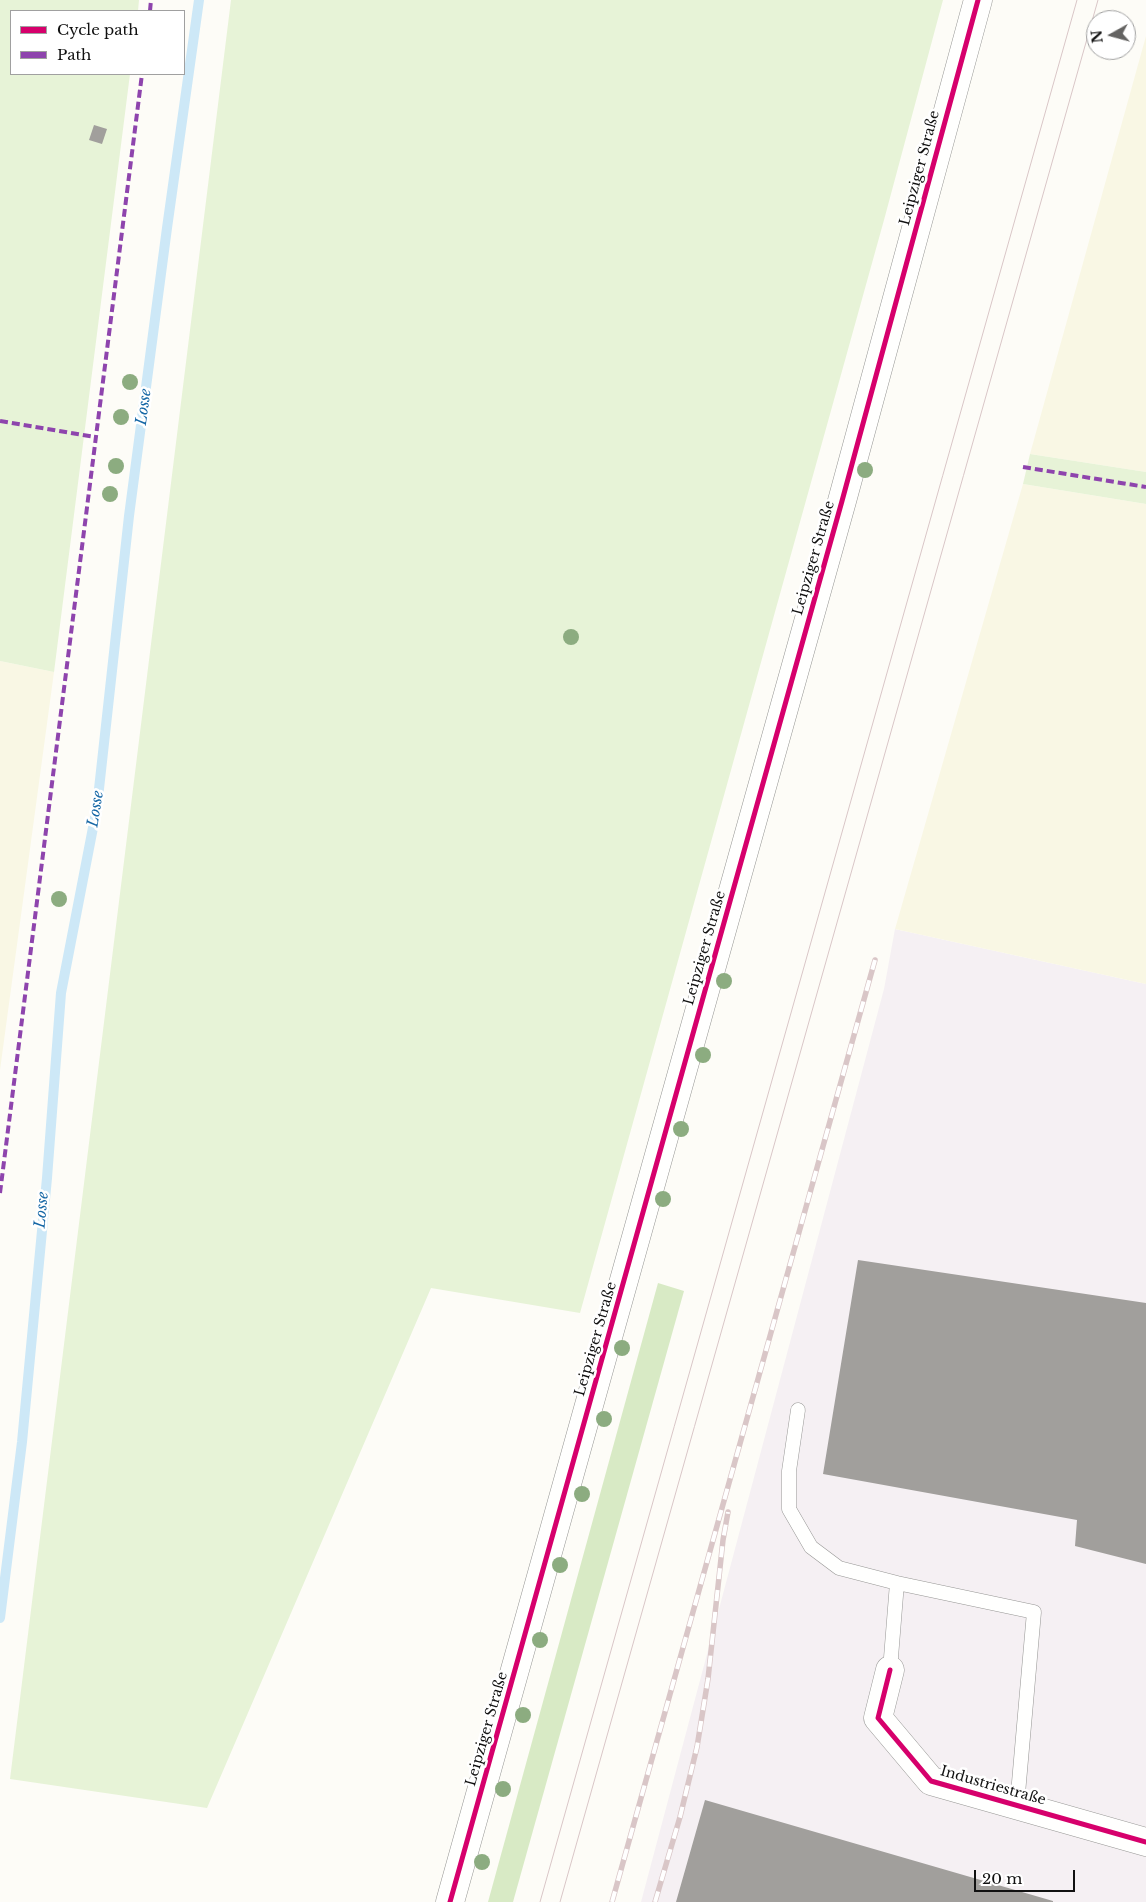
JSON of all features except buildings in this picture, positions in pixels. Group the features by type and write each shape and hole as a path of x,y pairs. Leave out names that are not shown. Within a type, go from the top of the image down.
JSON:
{"street":[{"name":"Leipziger Straße","path":"450,1902 842,501 978,0"},
{"name":"Industriestraße","path":"890,1670 878,1718 931,1781 1146,1842"}],"lane":[{"path":"798,1410 789,1471 788,1509 811,1547 839,1568 897,1583 1034,1612 1017,1805"},
{"path":"890,1670 897,1583"}],"shaded area":[{"path":"1146,36 1146,472 1030,454"},
{"path":"1023,484 1146,504 1146,984 895,929"},
{"path":"0,661 54,672 0,1070"},
{"path":"895,929 1146,984 1146,1902 641,1902 884,989"}],"green space":[{"path":"0,0 139,0 138,10 10,10 10,75 130,75 54,672 0,661"},
{"path":"231,0 943,0 884,220 580,1313 431,1288 207,1808 10,1779"},
{"path":"1030,454 1146,472 1146,504 1023,484"},
{"path":"658,1283 684,1291 513,1902 488,1902"}],"waterway":[{"name":"Losse","path":"0,1618 22,1442 47,1178 61,993 97,807 129,516 199,0"}],"tram line":[{"path":"540,1902 1077,0"},
{"path":"560,1902 1098,0"}],"railway":[{"path":"612,1902 875,960"},
{"path":"655,1902 680,1817 697,1747 708,1679 723,1540 728,1512"}],"marked path":[{"path":"150,10 151,0"},
{"path":"0,1193 142,75"},
{"path":"0,421 95,437"},
{"path":"1023,467 1146,487"}],"cycle path":[{"path":"450,1902 842,501 978,0"},
{"path":"890,1670 878,1718 931,1781 1146,1842"}]}
